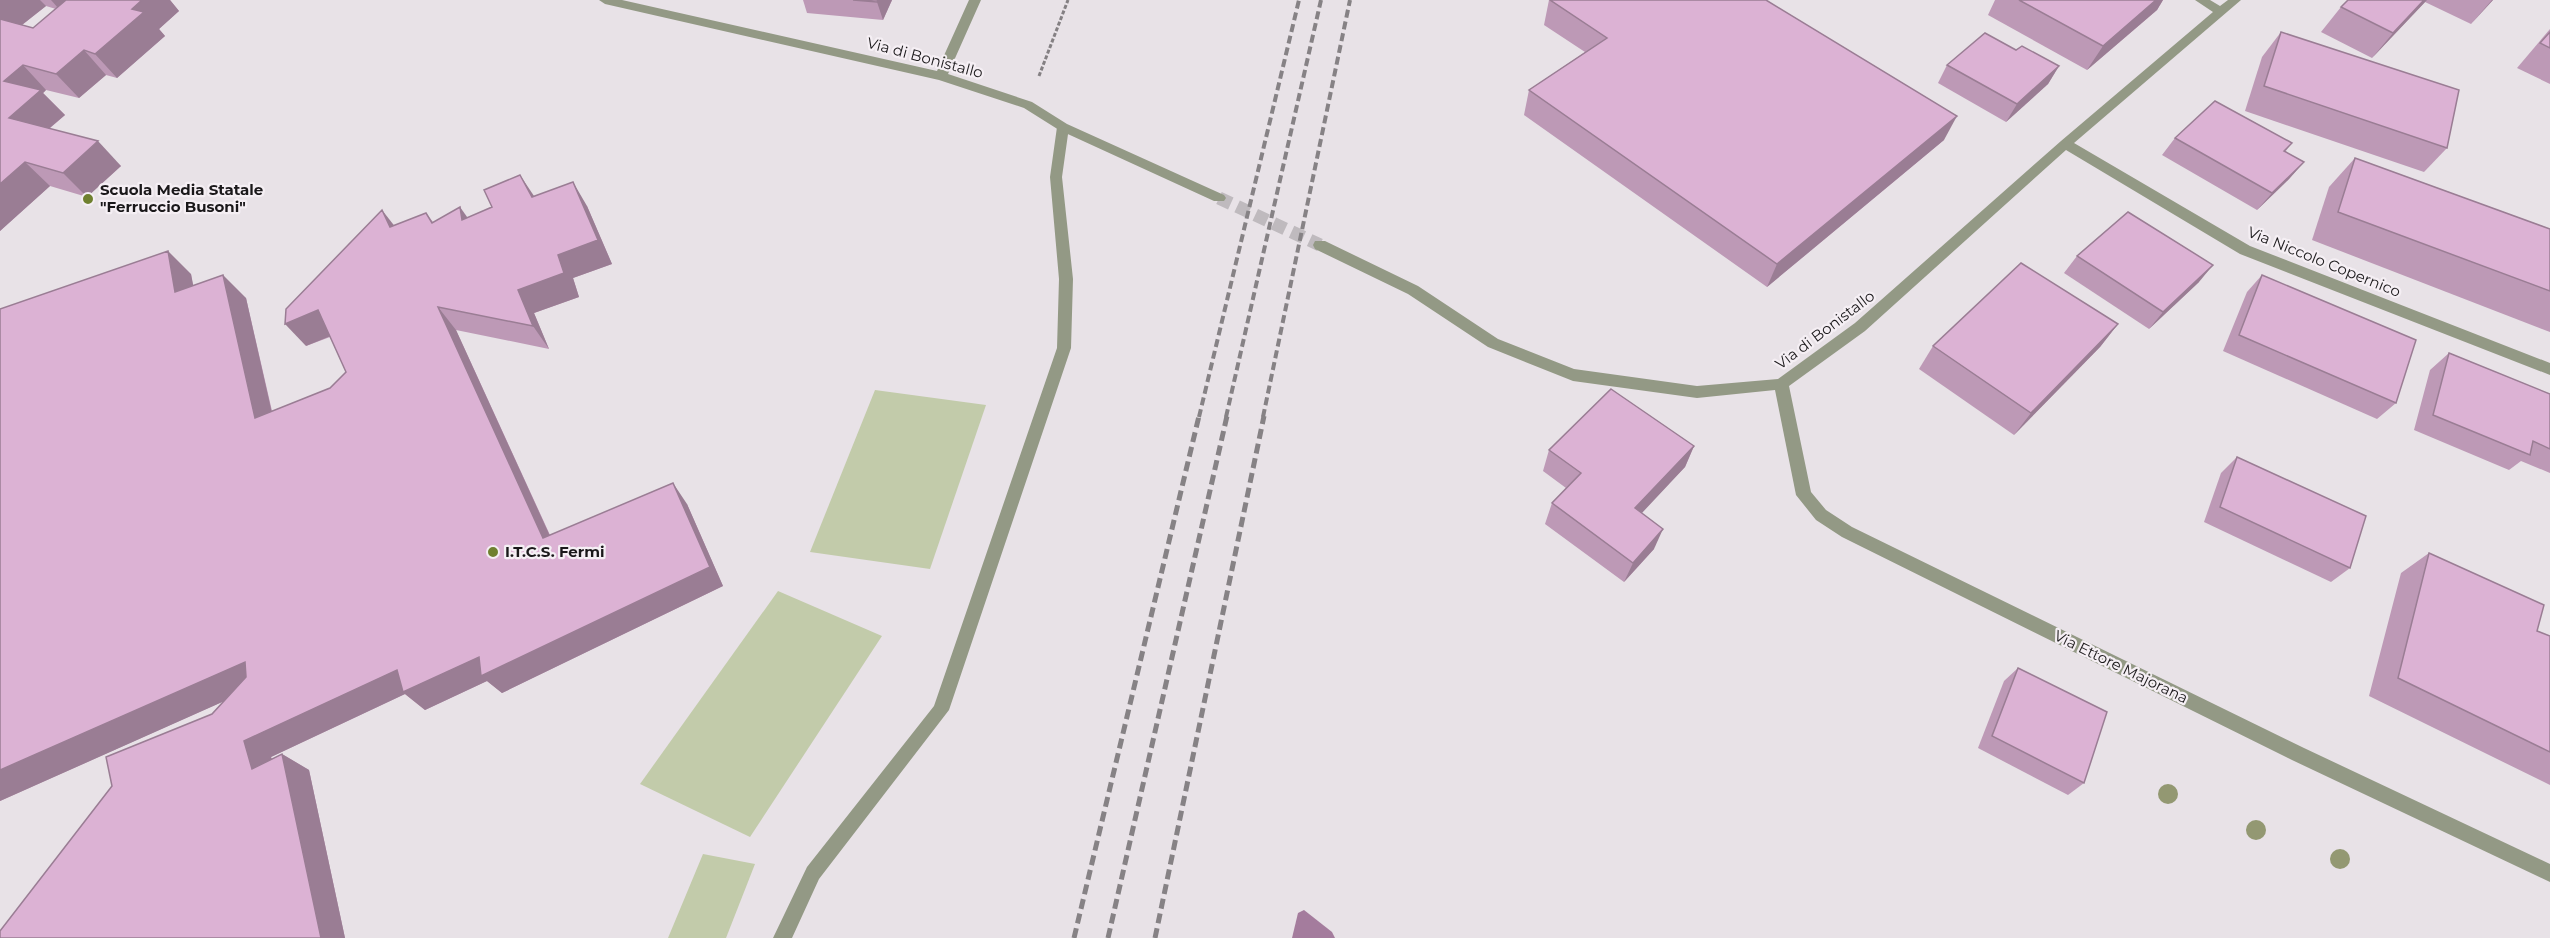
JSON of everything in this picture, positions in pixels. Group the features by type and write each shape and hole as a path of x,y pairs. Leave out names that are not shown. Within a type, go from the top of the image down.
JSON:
{"street":[{"name":"Via di Bonistallo","path":"605,0 941,76 1028,105 1064,127 1219,198"},
{"path":"941,76 975,0"},
{"path":"2201,0 2221,12"},
{"name":"Via di Bonistallo","path":"1320,245 1413,290 1493,343 1573,375 1697,392 1781,384 1860,327 2065,144 2235,0"},
{"path":"782,938 813,873 941,710 1064,348 1066,279 1056,177 1064,127"},
{"name":"Via Niccolo Copernico","path":"2065,144 2245,250 2550,369"},
{"name":"Via Ettore Majorana","path":"1781,384 1804,495 1821,515 1846,532 2298,754 2550,873"}],"path":[{"path":"1028,105 1068,0"}],"green space":[{"path":"875,390 986,405 930,569 810,552"},
{"path":"778,591 882,636 750,837 640,784"},
{"path":"703,854 755,864 726,938 668,938"}],"building":[{"path":"66,0 142,0 132,9 144,12 95,54 84,50 56,74 23,65 4,81 41,90 9,118 98,141 63,173 25,162 0,184 0,19 33,28"},
{"path":"853,0 878,0 877,2"},
{"path":"1550,0 1766,0 1957,116 1777,264 1529,90 1607,38"},
{"path":"2019,0 2156,0 2103,46"},
{"path":"2348,0 2424,0 2393,33 2341,7"},
{"path":"2281,32 2459,90 2447,148 2264,86"},
{"path":"2550,32 2550,48 2540,43"},
{"path":"1985,33 2016,50 2022,46 2059,66 2017,104 1947,65"},
{"path":"2215,101 2292,143 2284,151 2304,162 2272,193 2175,138"},
{"path":"2355,158 2550,229 2550,291 2338,212"},
{"path":"520,175 532,197 573,182 598,240 558,255 564,273 518,290 533,326 438,307 543,538 673,483 710,567 481,676 479,657 403,692 397,670 244,741 252,769 282,754 321,938 0,938 0,931 112,786 106,757 212,714 246,677 245,662 0,770 0,309 168,251 175,292 223,275 255,418 330,388 346,372 318,310 285,324 286,309 382,210 390,227 426,213 432,223 460,207 462,220 492,207 484,190"},
{"path":"2128,212 2213,265 2163,312 2077,256"},
{"path":"2021,263 2118,324 2031,413 1933,346"},
{"path":"2262,275 2416,340 2396,403 2239,335"},
{"path":"2449,353 2550,394 2550,449 2533,441 2530,455 2433,415"},
{"path":"1611,389 1694,446 1635,508 1663,529 1633,563 1552,503 1581,473 1549,450"},
{"path":"2237,457 2366,516 2350,568 2220,507"},
{"path":"2429,553 2544,605 2537,631 2550,636 2550,752 2398,678"},
{"path":"2018,668 2107,712 2084,783 1992,736"}],"waterway":[{"path":"1301,938 1304,919 1326,938"}],"tunnel":[{"path":"1219,198 1320,245"}],"railway":[{"path":"1199,417 1299,0"},
{"path":"1226,417 1321,0"},
{"path":"1263,417 1350,0"},
{"path":"1074,938 1199,416"},
{"path":"1108,938 1227,416"},
{"path":"1155,938 1264,416"}],"place":[{"name":"Scuola Media Statale \"Ferruccio Busoni\"","path":"88,199"},
{"name":"I.T.C.S. Fermi","path":"493,552"}]}
